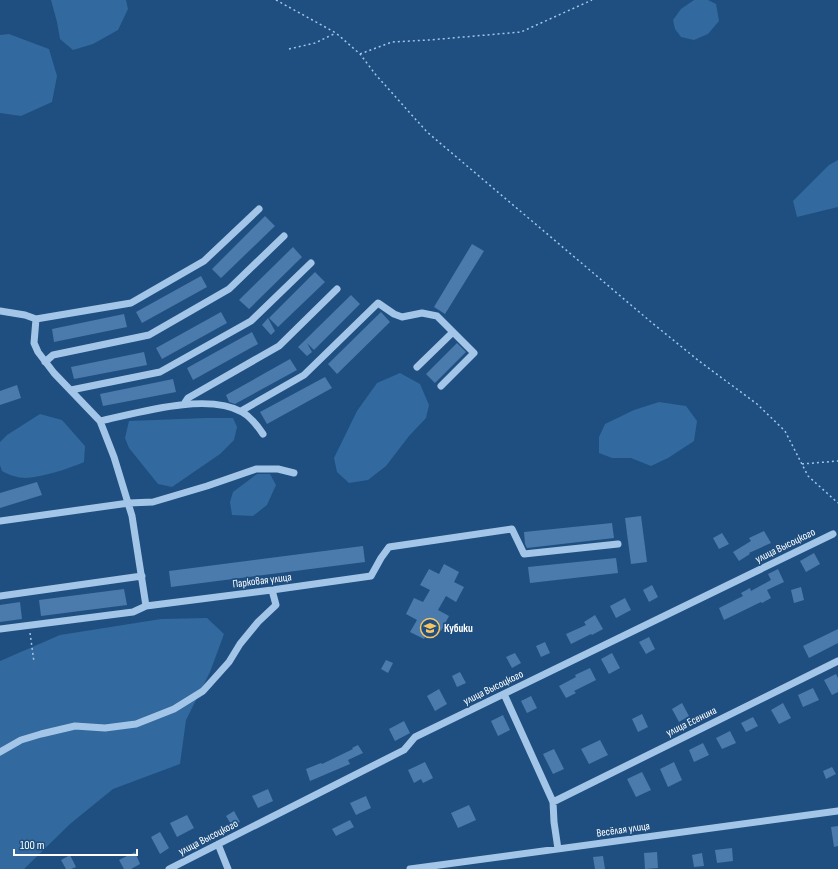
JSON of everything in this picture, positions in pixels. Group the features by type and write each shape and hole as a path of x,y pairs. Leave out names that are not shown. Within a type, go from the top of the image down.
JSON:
{"street":[{"path":"0,311 25,315 36,319 131,303 204,261 259,209"},
{"path":"45,362 53,355 149,335 229,289 284,236"},
{"path":"70,390 160,372 251,321 311,263"},
{"path":"184,404 188,398 279,346 337,289"},
{"path":"241,411 304,375 378,303 394,314 402,317 422,313 437,316 474,353 441,386"},
{"path":"36,319 34,343 38,352 70,390 100,421 114,457 132,516 146,606"},
{"path":"418,367 453,332"},
{"path":"100,421 184,404 207,403 241,411 253,420 263,434"},
{"path":"0,521 129,503 153,502 207,486 256,469 278,469 294,473"},
{"name":"Парковая улица","path":"0,630 133,612 146,606 372,576 381,558 389,547 512,529 524,554 618,544"},
{"name":"улица Высоцкого","path":"169,869 404,750 415,737 834,534"},
{"path":"0,596 142,576"},
{"path":"0,752 21,740 41,734 75,726 104,728 136,724 174,709 203,690 229,662 240,644 258,622 276,605 272,590"},
{"name":"улица Есенина","path":"553,802 838,661"},
{"path":"504,694 553,802 558,849"},
{"name":"Весёлая улица","path":"410,869 838,811"},
{"path":"218,844 228,869"}],"path":[{"path":"276,0 336,34 360,54 376,75 427,132 699,362 757,404 785,431 808,476 838,503"},
{"path":"360,54 392,42 521,32 592,0"},
{"path":"289,49 315,43 336,34"},
{"path":"802,464 838,461"},
{"path":"29,625 34,662"}],"shaded area":[{"path":"51,0 126,0 128,9 118,30 93,44 73,50 60,39"},
{"path":"694,0 708,0 716,4 719,21 708,34 694,40 681,37 675,29 673,20 681,9"},
{"path":"9,34 49,49 57,76 52,102 21,116 0,113 0,35"},
{"path":"838,160 838,207 797,217 793,201 829,165"},
{"path":"400,373 420,384 429,405 426,418 409,436 386,466 368,480 349,483 337,472 334,458 357,411 377,383"},
{"path":"659,402 686,406 697,421 694,441 668,458 651,466 631,458 612,458 599,453 599,437 605,424 634,410"},
{"path":"40,414 62,420 85,446 84,462 55,472 26,478 16,477 2,471 0,465 0,442 7,435"},
{"path":"233,418 237,427 234,440 220,454 172,487 158,484 129,448 125,438 129,421"},
{"path":"257,474 270,474 276,485 267,505 253,516 232,515 230,502 233,492"},
{"path":"207,618 224,634 210,672 186,720 180,764 113,789 70,824 24,869 0,869 0,661 60,635 161,619"}],"building":[{"path":"265,216 275,226 221,278 212,269"},
{"path":"472,244 484,251 445,314 434,307"},
{"path":"293,247 302,257 249,309 239,300"},
{"path":"315,272 325,282 278,327 269,318"},
{"path":"201,276 207,287 142,323 136,312"},
{"path":"351,295 360,304 314,350 307,343 312,352 307,356 298,347"},
{"path":"221,312 227,323 162,359 156,348"},
{"path":"381,312 390,322 337,374 328,364"},
{"path":"124,314 127,327 54,342 52,329"},
{"path":"268,318 275,331 271,335 262,325"},
{"path":"252,332 258,344 193,380 187,368"},
{"path":"457,343 466,352 435,383 426,374"},
{"path":"144,352 147,365 74,379 71,367"},
{"path":"290,359 297,370 235,404 229,402 226,395"},
{"path":"325,377 332,388 267,424 260,412"},
{"path":"173,379 176,392 103,406 100,394"},
{"path":"17,385 21,398 0,405 0,391"},
{"path":"37,482 42,495 0,508 0,493"},
{"path":"641,516 647,562 631,564 625,518"},
{"path":"612,523 614,538 527,548 525,544 524,532"},
{"path":"764,531 771,543 749,553 750,554 739,561 733,552 751,541 749,538"},
{"path":"722,533 729,544 719,549 713,538"},
{"path":"363,546 365,562 171,587 169,571"},
{"path":"814,553 820,564 806,572 800,561"},
{"path":"616,558 618,573 530,583 528,567"},
{"path":"444,564 459,572 454,582 464,587 456,602 446,596 438,610 449,616 441,631 431,625 424,639 410,632 417,620 406,614 414,598 423,602 430,590 420,585 429,569 439,574"},
{"path":"778,569 784,582 767,590 771,598 724,620 719,608 743,596 741,593 750,588 751,591 771,580 768,574"},
{"path":"652,585 658,597 649,602 643,590"},
{"path":"801,587 804,600 794,603 791,590"},
{"path":"124,589 127,605 41,616 39,600"},
{"path":"625,598 631,610 616,618 610,606"},
{"path":"20,602 22,619 0,622 0,605"},
{"path":"595,615 603,629 571,644 566,634 586,625 584,622"},
{"path":"838,629 838,643 809,658 803,646"},
{"path":"649,637 655,649 646,654 639,642"},
{"path":"545,642 550,653 541,657 536,646"},
{"path":"515,653 521,663 512,668 506,657"},
{"path":"612,653 620,668 609,674 601,659"},
{"path":"386,660 393,663 388,673 381,669"},
{"path":"590,668 596,680 574,691 576,693 566,698 559,686 576,677 575,675"},
{"path":"460,672 466,683 457,687 452,676"},
{"path":"836,674 838,678 838,692 832,695 824,680"},
{"path":"813,688 819,700 803,707 798,695"},
{"path":"439,689 447,704 435,711 427,696"},
{"path":"531,696 537,708 527,713 521,701"},
{"path":"682,703 689,716 679,722 672,709"},
{"path":"783,703 791,718 779,724 771,710"},
{"path":"642,714 648,727 638,732 632,719"},
{"path":"503,715 510,730 498,736 491,721"},
{"path":"753,717 758,726 746,732 741,723"},
{"path":"404,721 410,733 395,741 389,729"},
{"path":"730,731 736,743 722,749 716,738"},
{"path":"600,740 608,755 589,764 581,749"},
{"path":"703,743 709,755 694,762 689,750"},
{"path":"358,745 363,753 348,760 350,764 310,781 306,769 321,763 322,764 353,749 352,748"},
{"path":"554,749 564,769 553,774 543,754"},
{"path":"425,762 433,778 423,783 421,779 414,783 408,770"},
{"path":"674,762 682,780 668,787 660,769"},
{"path":"832,767 836,774 826,779 823,771"},
{"path":"642,772 651,790 636,797 627,779"},
{"path":"268,789 273,801 258,808 252,796"},
{"path":"366,796 371,808 356,815 350,803"},
{"path":"469,805 476,820 458,828 451,813"},
{"path":"234,811 240,822 232,826 226,816"},
{"path":"187,815 194,828 177,837 170,823"},
{"path":"350,820 354,827 336,836 332,829"},
{"path":"838,826 838,846 834,847 831,827"},
{"path":"160,832 169,848 160,854 151,837"},
{"path":"732,848 733,861 717,863 715,850"},
{"path":"135,852 140,864 131,869 124,869 119,860"},
{"path":"657,852 658,868 645,869 644,853"},
{"path":"702,853 704,866 694,867 692,855"},
{"path":"70,855 76,867 66,869 61,860"},
{"path":"603,856 605,869 595,869 593,857"}],"place":[{"name":"Кубики","path":"430,628"}]}
